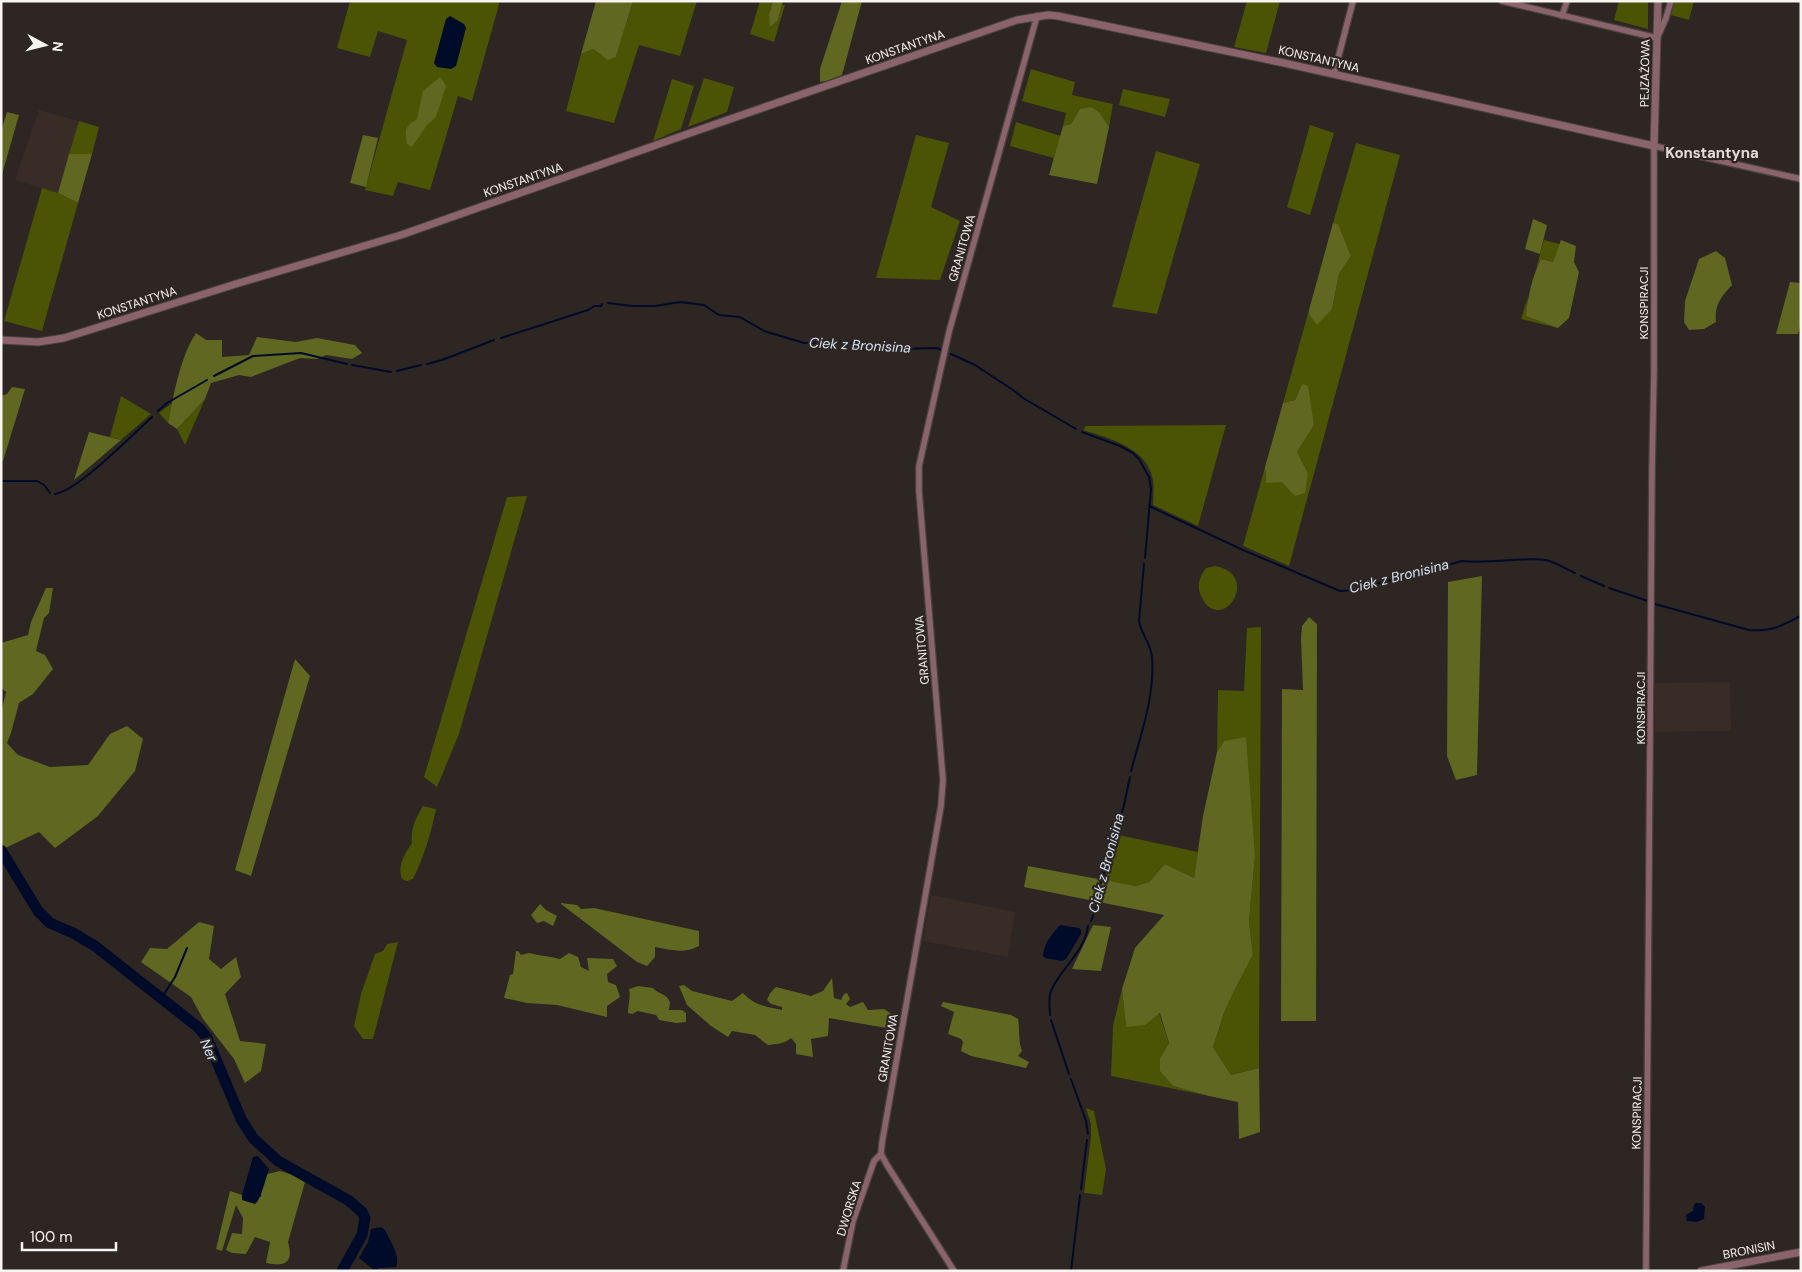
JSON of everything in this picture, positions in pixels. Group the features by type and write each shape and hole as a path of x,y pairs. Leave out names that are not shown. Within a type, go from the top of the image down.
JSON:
{"street":[{"path":"1334,74 1353,1"},
{"path":"1502,1 1657,38 1671,1"},
{"path":"1562,16 1566,1"},
{"name":"PEJZAŻOWA","path":"1654,146 1658,1"},
{"name":"KONSTANTYNA","path":"1,340 38,342 64,338 401,235 722,121 990,29 1037,16 1058,16 1334,74 1801,179"},
{"name":"GRANITOWA","path":"881,1154 941,806 943,780 919,491 919,466 949,332 1037,16"},
{"name":"KONSPIRACJI","path":"1646,1271 1654,371 1654,146"},
{"path":"881,1154 886,1166 954,1271"},
{"name":"DWORSKA","path":"843,1271 854,1221 874,1161 881,1154"},
{"name":"BRONISIN","path":"1701,1271 1801,1252"}],"shaded area":[{"path":"39,110 79,121 58,193 15,180"},
{"path":"1730,682 1731,731 1655,732 1655,683"},
{"path":"931,895 1015,912 1008,957 923,941"}],"green space":[{"path":"350,1 500,1 472,101 458,96 430,190 398,182 393,196 365,190 407,40 378,31 370,57 337,48"},
{"path":"596,1 633,1 616,57 608,60 593,49 581,54"},
{"path":"633,1 697,1 680,56 639,45 614,123 566,111 581,54 593,49 601,55 616,57"},
{"path":"760,1 773,1 769,14 778,20 782,5 785,5 774,42 750,34"},
{"path":"773,1 783,1 778,20 770,27 769,14"},
{"path":"842,1 862,1 842,75 820,82 820,69"},
{"path":"1247,1 1280,1 1266,53 1234,47"},
{"path":"1619,1 1648,1 1648,29 1614,20"},
{"path":"1675,1 1694,1 1689,20 1671,15"},
{"path":"1031,69 1075,82 1072,95 1113,104 1109,127 1100,113 1080,109 1071,124 1063,126 1066,113 1022,101"},
{"path":"440,77 446,86 436,117 427,125 412,147 407,144 406,129 417,119 423,91"},
{"path":"704,78 734,87 727,112 688,127"},
{"path":"672,79 694,86 681,129 653,141"},
{"path":"1123,89 1170,99 1165,117 1119,105"},
{"path":"1091,107 1100,113 1109,127 1097,184 1049,175 1063,126 1071,124 1080,109"},
{"path":"7,112 19,115 1,178 1,131"},
{"path":"79,121 99,127 92,154 69,154"},
{"path":"1016,122 1061,136 1054,158 1010,146"},
{"path":"1310,125 1334,133 1310,215 1287,207"},
{"path":"363,135 378,138 366,187 350,183"},
{"path":"916,135 949,143 931,207 960,221 940,280 876,278"},
{"path":"1356,143 1400,155 1289,566 1243,546 1265,467 1266,483 1308,473 1297,452 1314,425 1302,384 1295,400 1283,403 1309,310 1309,314 1332,309 1339,274 1351,256 1338,225 1333,223"},
{"path":"1156,151 1200,164 1157,314 1112,307"},
{"path":"69,154 92,154 78,203 58,193"},
{"path":"42,188 58,193 78,203 42,331 4,321"},
{"path":"1533,219 1547,225 1540,254 1525,249"},
{"path":"1333,223 1338,224 1351,256 1339,274 1332,309 1317,325 1309,314 1309,310"},
{"path":"1544,240 1560,244 1553,262 1541,259 1536,269"},
{"path":"1561,240 1576,246 1574,262 1579,272 1569,318 1558,328 1526,316 1531,287 1541,259 1553,262"},
{"path":"1716,251 1725,258 1732,285 1717,306 1716,322 1704,329 1689,330 1684,322 1685,301 1699,259"},
{"path":"1790,282 1801,283 1801,322 1798,334 1776,334"},
{"path":"1528,297 1527,316 1558,328 1521,319"},
{"path":"196,333 206,340 222,340 222,357 249,355 257,337 296,342 317,338 355,345 362,353 352,359 326,355 317,359 300,358 251,377 239,375 211,383 205,399 177,429 168,423 182,364"},
{"path":"1302,384 1308,386 1314,425 1297,452 1308,473 1305,493 1295,496 1282,482 1266,483 1265,467 1283,403 1295,400"},
{"path":"12,387 25,389 3,461 1,461 1,396 7,394"},
{"path":"121,396 151,414 121,440 110,437"},
{"path":"205,399 185,445 177,429"},
{"path":"172,403 168,423 159,413"},
{"path":"1226,425 1198,526 1153,505 1154,489 1151,473 1140,456 1123,444 1083,430 1086,426"},
{"path":"89,432 121,440 74,480"},
{"path":"527,496 459,734 437,787 424,777 507,497"},
{"path":"1216,566 1227,570 1235,578 1237,586 1236,595 1231,603 1224,609 1216,610 1208,606 1201,596 1199,585 1200,578 1206,568"},
{"path":"1482,576 1477,775 1456,780 1447,756 1448,582"},
{"path":"46,588 53,588 49,613 44,618 36,651 45,655 53,669 33,694 19,703 7,743 18,755 50,767 88,765 110,734 127,726 143,739 135,771 98,816 55,848 39,832 1,850 1,713 6,692 1,688 1,643 28,635 31,622"},
{"path":"1309,617 1317,624 1316,1021 1281,1021 1282,689 1303,690 1302,626"},
{"path":"1261,627 1259,1068 1231,1075 1213,1047 1224,1013 1253,955 1249,922 1255,856 1224,741 1217,752 1218,690 1244,691 1247,628"},
{"path":"295,659 310,676 251,876 235,870"},
{"path":"1246,737 1255,856 1249,922 1253,955 1224,1013 1213,1047 1231,1075 1259,1068 1260,1132 1239,1139 1238,1102 1173,1086 1160,1071 1160,1058 1169,1043 1160,1013 1145,1025 1126,1027 1122,989 1135,948 1164,915 1024,887 1028,866 1136,886 1149,882 1165,864 1194,878 1203,816 1217,752 1224,741"},
{"path":"423,806 436,809 421,862 413,879 407,881 402,879 401,865 412,843 413,828"},
{"path":"1119,835 1198,852 1194,878 1165,864 1149,882 1136,886 1105,881"},
{"path":"561,903 577,905 581,909 594,908 699,931 699,946 683,951 655,947 655,957 647,966 637,962"},
{"path":"540,904 557,916 553,926 544,921 537,923 531,915"},
{"path":"199,922 214,926 209,959 221,969 236,957 241,977 225,994 240,1041 266,1044 261,1071 245,1083 234,1059 203,1019 191,997 141,962 150,948 167,949"},
{"path":"1093,925 1111,927 1101,971 1072,969"},
{"path":"398,942 373,1039 363,1039 354,1026 361,994 375,954 383,951 387,944"},
{"path":"516,951 521,955 529,953 560,959 569,953 578,957 581,967 589,971 587,958 613,959 617,966 607,974 608,982 616,985 620,997 607,1006 607,1017 557,1005 527,1003 504,998 510,975 513,974"},
{"path":"832,978 834,998 841,1000 844,994 847,993 850,999 846,1004 850,1007 863,1002 868,1010 884,1009 896,1017 892,1029 829,1018 828,1036 811,1039 813,1057 796,1054 796,1044 791,1038 783,1043 768,1045 755,1035 732,1031 728,1037 711,1026 687,1005 679,986 684,985 692,991 732,1001 743,993 756,1003 782,1010 782,1007 771,1004 767,1000 770,993 776,987 811,996 823,991"},
{"path":"638,986 653,988 664,995 670,1002 669,1010 682,1010 686,1013 686,1022 676,1023 659,1020 656,1015 638,1011 632,1014 628,1013 629,989"},
{"path":"1122,989 1126,1027 1159,1013 1169,1043 1160,1058 1173,1086 1209,1096 1111,1076 1113,1026"},
{"path":"943,1002 1011,1015 1018,1019 1022,1051 1018,1056 1029,1062 1026,1068 971,1056 961,1051 963,1042 961,1039 948,1034 954,1012 941,1006"},
{"path":"1086,1108 1094,1111 1106,1169 1102,1195 1084,1193 1091,1137 1091,1124"},
{"path":"280,1171 293,1175 305,1182 288,1242 290,1249 289,1259 283,1264 266,1263 270,1242 255,1237 246,1254 232,1253 226,1250 232,1233 242,1234 243,1218 236,1205 222,1251 216,1249 230,1191 242,1195 242,1198 261,1197 262,1186 267,1174"}],"water":[{"path":"450,16 464,24 466,28 456,66 451,69 437,67 434,63 446,19"},
{"path":"1060,925 1079,928 1081,934 1066,959 1062,961 1045,958 1043,956 1047,943"},
{"path":"258,1156 269,1169 255,1204 242,1200 242,1195 253,1157"},
{"path":"1696,1203 1701,1203 1705,1207 1704,1219 1697,1222 1687,1221 1686,1215 1693,1211"},
{"path":"381,1227 385,1230 394,1248 397,1263 396,1267 374,1270 359,1258 368,1242 371,1229"}],"waterway":[{"name":"Ciek z Bronisina","path":"608,303 632,306 655,306 680,302 704,305 719,315 740,317 764,331 804,343 843,342 899,349 937,348 941,350"},
{"name":"Ciek z Bronisina","path":"501,338 588,310 594,306 601,306 602,304"},
{"name":"Ciek z Bronisina","path":"427,364 494,340"},
{"name":"Ciek z Bronisina","path":"214,376 253,356 301,353 347,364"},
{"name":"Ciek z Bronisina","path":"951,354 975,365 1023,398 1076,429"},
{"name":"Ciek z Bronisina","path":"352,365 391,372"},
{"name":"Ciek z Bronisina","path":"397,371 421,365"},
{"name":"Ciek z Bronisina","path":"158,411 167,403 207,380"},
{"name":"Ciek z Bronisina","path":"55,494 65,490 91,473 152,417"},
{"name":"Ciek z Bronisina","path":"1082,432 1120,446 1133,453 1139,459 1149,477 1151,489 1145,558"},
{"name":"Ciek z Bronisina","path":"3,481 37,481 44,485 50,493"},
{"name":"Ciek z Bronisina","path":"1149,506 1243,550 1340,591 1354,590 1462,561 1546,560 1575,573"},
{"name":"Ciek z Bronisina","path":"1131,771 1146,715 1152,672 1151,652 1139,621 1144,564"},
{"name":"Ciek z Bronisina","path":"1581,576 1604,586"},
{"name":"Ciek z Bronisina","path":"1609,588 1648,601"},
{"name":"Ciek z Bronisina","path":"1655,604 1749,630 1770,629 1801,616"},
{"name":"Ciek z Bronisina","path":"1091,921 1124,805 1130,777"},
{"name":"Ner","path":"1,850 38,911 50,923 73,933 95,946 199,1028 207,1038 241,1119 253,1138 278,1161 348,1200 362,1212 365,1218 362,1235 342,1271"},
{"name":"Ciek z Bronisina","path":"1050,1015 1049,1000 1051,991 1082,944 1088,926"},
{"path":"162,997 175,977 187,948"},
{"name":"Ciek z Bronisina","path":"1051,1020 1069,1074"},
{"name":"Ciek z Bronisina","path":"1071,1079 1086,1121 1088,1134"},
{"name":"Ciek z Bronisina","path":"1081,1189 1087,1140"},
{"name":"Ciek z Bronisina","path":"1071,1271 1080,1195"}],"district":[{"name":"Konstantyna","path":"1712,153"}]}
